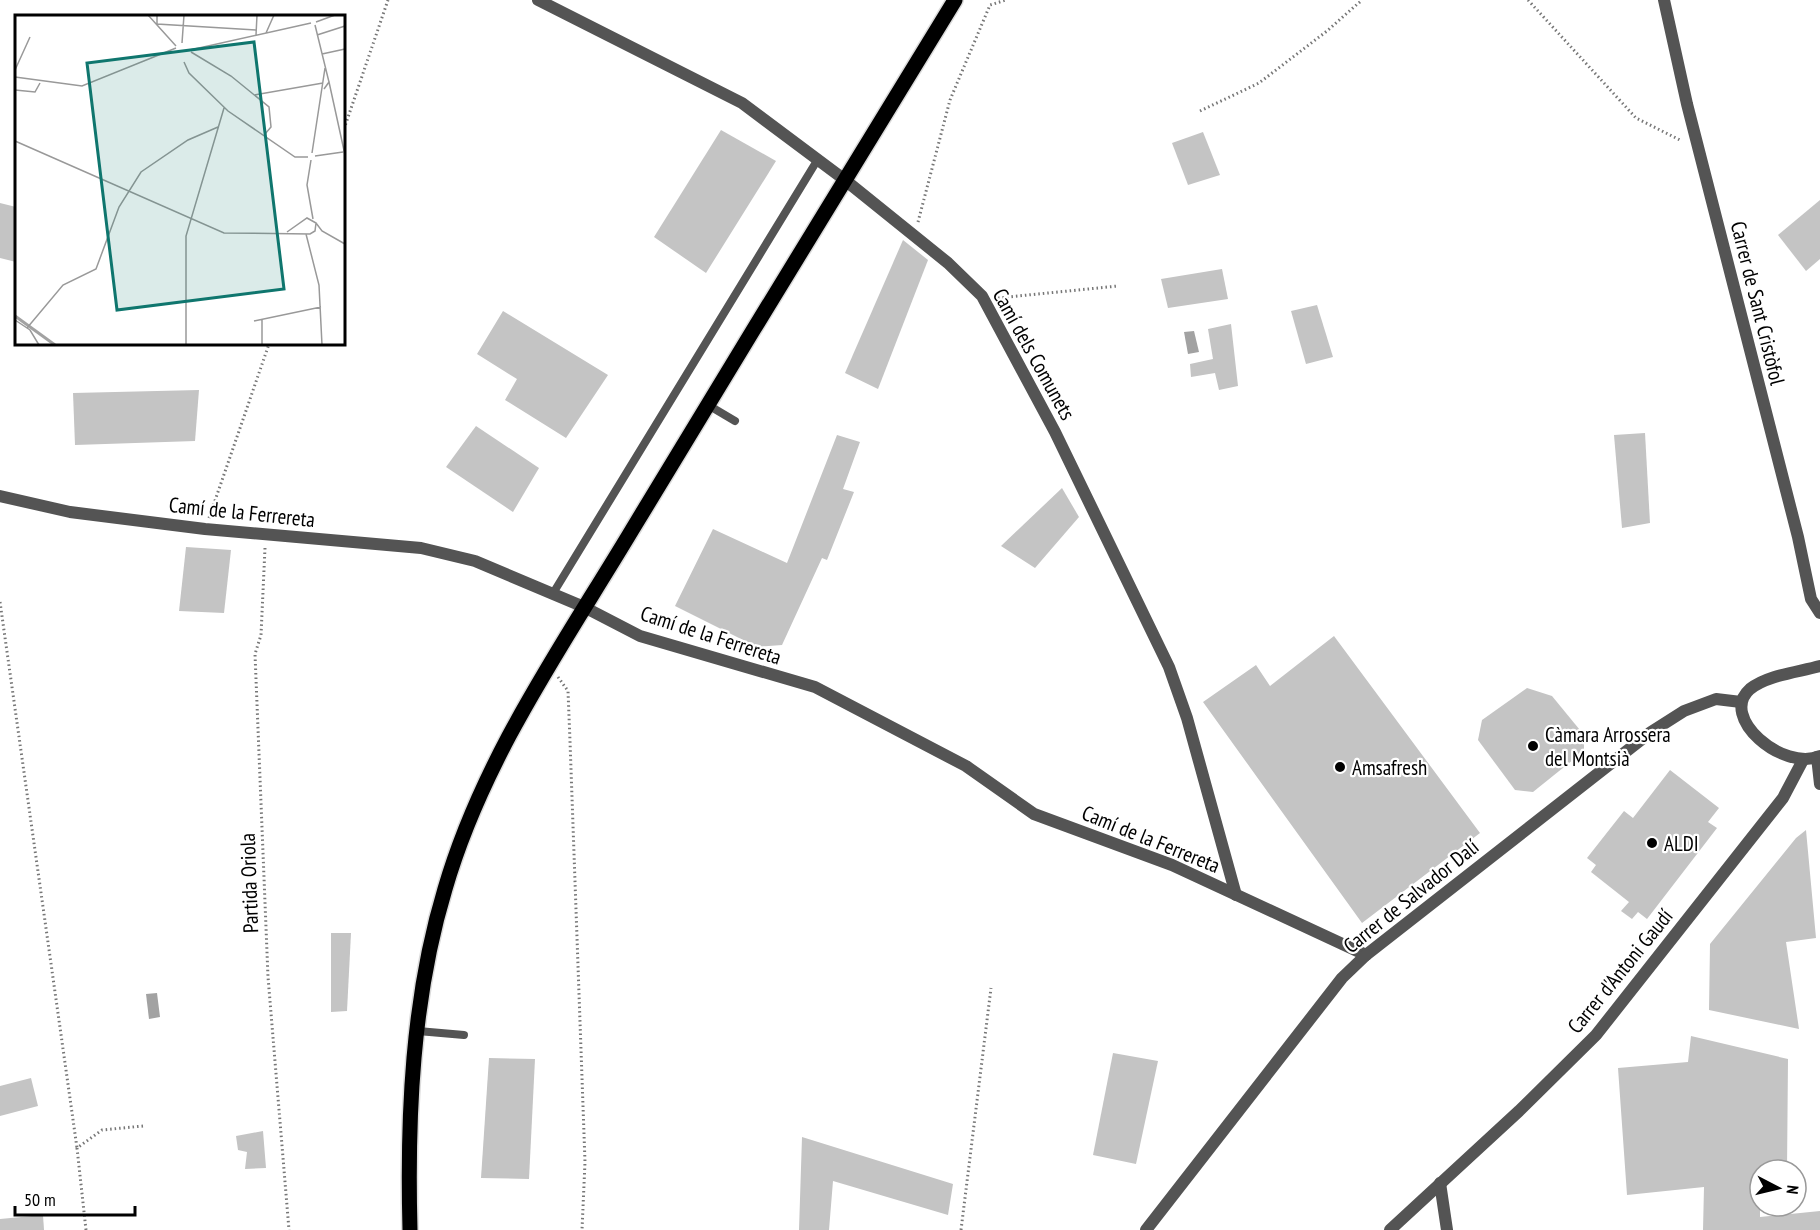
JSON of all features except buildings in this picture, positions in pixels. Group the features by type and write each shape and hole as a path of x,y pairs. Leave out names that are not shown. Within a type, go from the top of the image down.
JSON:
{"main road":[{"path":"410,1230 411,1114 418,1031 432,939 445,888 461,842 495,761 584,607 955,0"}],"street":[{"name":"Camí dels Comunets","path":"538,0 742,103 915,235 948,263 984,300 1055,432 1169,667 1187,718 1236,895"},
{"name":"Carrer de Sant Cristòfol","path":"1664,0 1699,150 1798,537 1811,599 1820,613"},
{"name":"Camí de la Ferrereta","path":"0,496 70,512 205,529 421,548 475,561 584,607 640,636 815,687 966,766 1034,814 1172,865 1365,955"},
{"path":"1820,666 1766,681 1749,690 1741,702 1743,718 1769,748 1791,759 1803,760 1819,757 1820,784"},
{"name":"Carrer de Salvador Dalí","path":"1147,1230 1342,978 1365,955 1651,732 1684,711 1716,699 1741,702"},
{"name":"Carrer d'Antoni Gaudí","path":"1390,1230 1519,1111 1596,1035 1783,798 1803,760"},
{"path":"1440,1183 1447,1230"}],"lane":[{"path":"552,595 818,159"},
{"path":"708,405 735,421"},
{"path":"418,1031 464,1035"}],"path":[{"path":"345,126 388,0"},
{"path":"915,235 950,100 990,2 1006,0"},
{"path":"1200,111 1259,83 1327,31 1362,0"},
{"path":"1528,0 1636,118 1699,150"},
{"path":"984,300 1118,286"},
{"path":"205,529 269,345"},
{"name":"Partida Oriola","path":"266,534 261,635 255,654 268,978 289,1230"},
{"path":"0,602 77,1148 86,1230"},
{"path":"547,670 558,677 568,691 585,1162 582,1230"},
{"path":"961,1230 991,988"},
{"path":"77,1148 102,1130 143,1126"}],"shaded area":[{"path":"1194,331 1199,352 1188,354 1184,332"},
{"path":"157,993 160,1017 149,1019 146,994"}],"place":[{"name":"Càmara Arrossera del Montsià","path":"1533,746"},
{"name":"Amsafresh","path":"1340,767"},
{"name":"ALDI","path":"1652,843"}]}
